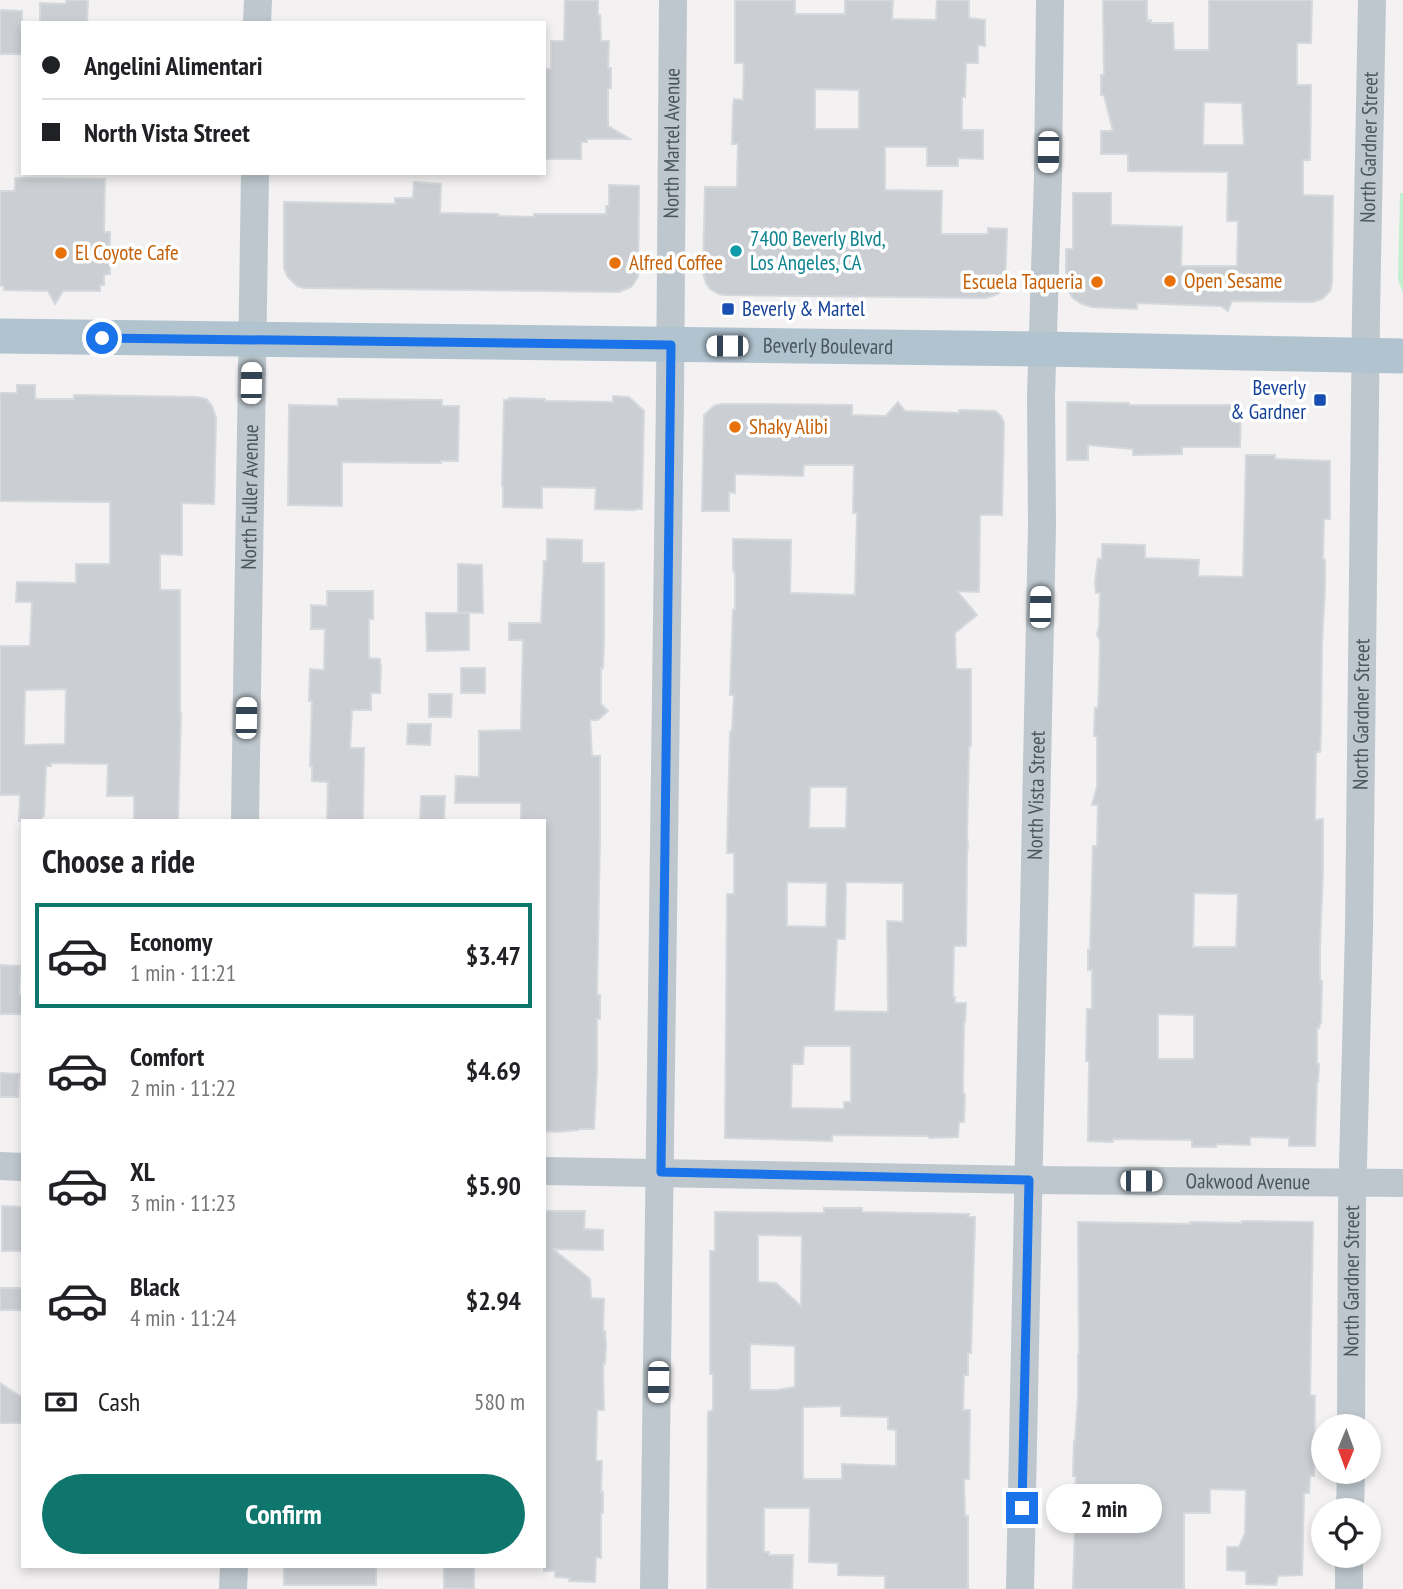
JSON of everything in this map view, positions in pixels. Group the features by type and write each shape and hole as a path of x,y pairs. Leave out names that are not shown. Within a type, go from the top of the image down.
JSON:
{"main road":[{"name":"Beverly Boulevard","path":"0,336 1403,356"}],"street":[{"path":"257,21 258,0"},
{"name":"North Martel Avenue","path":"654,1589 671,345 673,0"},
{"name":"North Vista Street","path":"1020,1589 1042,539 1050,0"},
{"name":"North Gardner Street","path":"1351,1414 1372,0"},
{"name":"North Fuller Avenue","path":"245,819 255,175"},
{"path":"0,1166 21,1167"},
{"name":"Oakwood Avenue","path":"546,1171 1029,1180 1403,1183"},
{"path":"233,1589 234,1568"},
{"path":"1349,1568 1349,1589"}],"green space":[{"path":"1400,193 1403,193 1403,293 1398,280"}],"building":[{"path":"66,0 88,0 87,21 40,21 40,3 66,4"},
{"path":"565,0 598,0 601,41 609,41 608,68 611,68 611,88 608,88 608,126 630,139 587,139 587,142 581,142 581,159 546,159 546,69 551,69 551,41 564,41"},
{"path":"735,0 795,0 795,14 845,14 845,0 893,0 892,19 936,20 937,0 969,0 969,18 985,20 985,46 978,45 978,63 966,63 962,130 983,130 983,159 958,158 958,166 927,166 927,147 885,147 885,190 942,191 941,234 988,234 988,228 1007,229 1005,281 1002,290 986,298 725,295 710,289 703,273 705,187 737,187 738,144 732,144 733,105 734,99 743,100 744,63 735,63","holes":["815,89 859,90 859,129 815,129"]},
{"path":"1103,0 1147,0 1147,21 1173,23 1174,50 1209,50 1209,0 1312,0 1311,43 1297,43 1297,85 1311,85 1310,160 1303,160 1303,195 1333,196 1330,291 1322,299 1313,302 1232,301 1228,311 1221,306 1137,303 1137,309 1092,307 1073,298 1066,278 1066,249 1073,249 1073,193 1111,193 1111,225 1182,227 1181,266 1237,266 1238,221 1227,221 1228,172 1128,171 1128,154 1101,154 1101,131 1113,131 1104,95 1101,95 1101,75 1104,75","holes":["1204,102 1242,103 1244,145 1203,145"]},
{"path":"0,10 22,11 21,54 0,54"},
{"name":"El Coyote Cafe","path":"15,178 105,179 104,232 110,232 110,274 104,275 104,285 100,285 100,291 63,291 55,304 48,291 4,290 4,286 0,286 0,191 15,191"},
{"path":"414,182 441,184 440,213 534,217 534,214 606,214 606,206 609,206 609,185 639,186 638,277 631,287 619,292 304,288 297,286 287,276 284,268 284,202 395,204 395,198 413,198"},
{"path":"17,385 35,385 35,399 74,399 74,395 197,397 206,399 212,406 216,418 214,504 182,503 182,555 160,554 160,590 180,590 178,819 134,819 134,796 107,796 108,764 51,763 51,766 46,766 42,819 19,821 20,795 0,795 0,646 30,646 32,602 16,602 17,582 76,583 76,564 110,564 110,502 0,501 0,393 17,393","holes":["66,689 65,744 24,745 25,690"]},
{"path":"613,396 629,397 644,411 642,509 595,509 596,488 542,487 542,508 503,507 504,400 613,402"},
{"path":"338,399 442,400 442,406 459,406 458,461 342,462 342,506 288,505 289,405 338,406"},
{"path":"898,402 905,411 995,411 1004,423 1002,515 980,515 979,592 957,591 977,615 955,633 956,669 971,669 966,946 954,946 953,997 955,1003 966,1003 964,1122 959,1122 958,1137 832,1135 832,1141 725,1138 727,894 734,894 734,853 727,853 730,732 734,695 730,695 735,610 733,539 791,540 790,593 855,595 857,513 853,513 854,465 804,465 803,476 735,474 735,493 729,492 729,511 702,511 704,415 714,406 722,404 756,404 852,405 852,415 886,416","holes":["810,787 847,787 846,828 809,828","787,882 827,883 826,927 787,926","846,882 903,883 903,922 887,921 888,1012 834,1011 837,939 845,939","804,1046 851,1046 851,1102 844,1102 844,1109 791,1108 792,1064 803,1064"]},
{"path":"1067,402 1241,405 1240,447 1182,447 1182,454 1133,455 1133,449 1088,445 1088,460 1067,460"},
{"path":"1246,455 1330,461 1330,519 1324,519 1321,734 1320,752 1316,752 1315,820 1323,819 1323,873 1321,1023 1317,1028 1319,1064 1315,1146 1289,1146 1289,1138 1250,1137 1250,1145 1216,1144 1216,1147 1192,1147 1192,1140 1088,1141 1087,1009 1092,1009 1092,970 1088,970 1088,950 1093,846 1097,846 1098,805 1092,805 1097,786 1097,736 1094,736 1095,708 1098,708 1100,641 1097,634 1100,593 1096,593 1095,582 1098,559 1102,559 1102,544 1145,545 1145,558 1199,560 1198,576 1243,577","holes":["1194,893 1238,894 1236,947 1193,947","1158,1014 1194,1015 1194,1059 1158,1059"]},
{"path":"547,539 582,540 582,563 604,563 601,704 608,711 598,720 590,720 592,756 600,756 597,995 600,995 600,1019 597,1019 594,1129 557,1132 546,1131 546,819 521,819 521,803 455,803 456,776 479,777 479,731 521,730 523,640 509,640 509,623 541,623 544,561 547,561"},
{"path":"458,564 482,565 483,613 458,612"},
{"path":"327,591 373,591 373,619 369,619 369,658 380,659 380,693 371,693 371,710 352,710 350,748 364,748 363,819 327,819 328,782 312,781 310,669 324,670 325,629 311,629 311,605 327,606"},
{"path":"426,613 469,613 469,650 427,651"},
{"path":"461,668 485,668 485,693 461,693"},
{"path":"429,694 452,694 451,717 429,717"},
{"path":"408,724 431,724 430,745 407,744"},
{"path":"421,796 445,796 444,819 420,819"},
{"path":"0,965 20,966 21,1014 0,1014"},
{"path":"0,1073 19,1074 18,1097 0,1097"},
{"path":"2,1206 21,1207 21,1251 2,1251"},
{"path":"824,1208 862,1208 862,1212 969,1214 968,1217 975,1217 971,1353 968,1353 968,1375 964,1375 963,1410 970,1410 969,1479 964,1479 965,1516 968,1516 968,1589 885,1589 885,1576 838,1575 838,1563 809,1562 810,1508 764,1508 764,1552 769,1552 769,1555 793,1555 792,1589 707,1589 708,1412 713,1410 713,1374 710,1374 710,1251 715,1251 715,1212 824,1213","holes":["758,1235 802,1236 801,1306 776,1283 758,1282","750,1344 795,1346 795,1387 750,1390","841,1406 841,1416 888,1417 888,1429 896,1430 896,1466 842,1464 842,1479 803,1479 803,1407"]},
{"path":"546,1211 585,1211 584,1229 603,1230 603,1250 553,1249 590,1279 591,1298 604,1299 604,1410 597,1410 596,1461 602,1461 601,1558 596,1557 595,1582 569,1581 570,1578 555,1577 555,1571 544,1571"},
{"path":"1078,1222 1313,1222 1310,1395 1315,1396 1315,1414 1311,1414 1309,1493 1304,1493 1302,1575 1278,1576 1276,1585 1246,1584 1246,1571 1227,1570 1227,1547 1239,1547 1245,1533 1246,1490 1210,1489 1210,1513 1184,1513 1184,1589 1073,1589 1075,1528 1086,1528 1087,1490 1075,1490 1076,1476 1073,1476 1079,1354"},
{"path":"0,1288 21,1288 21,1310 0,1310"},
{"path":"0,1383 21,1397 21,1423 0,1423"},
{"path":"284,1568 376,1568 376,1585 284,1585"},
{"path":"444,1568 474,1568 474,1589 444,1588"}],"place":[{"name":"7400 Beverly Blvd, Los Angeles, CA","path":"736,251"},
{"name":"El Coyote Cafe","path":"61,253"},
{"name":"Alfred Coffee","path":"615,263"},
{"name":"Open Sesame","path":"1170,281"},
{"name":"Escuela Taqueria","path":"1097,282"},
{"name":"Beverly & Martel","path":"728,309"},
{"name":"Beverly & Gardner","path":"1320,400"},
{"name":"Shaky Alibi","path":"735,427"}],"route":[{"path":"102,338 671,345 661,1172 1029,1180 1022,1508"}]}
